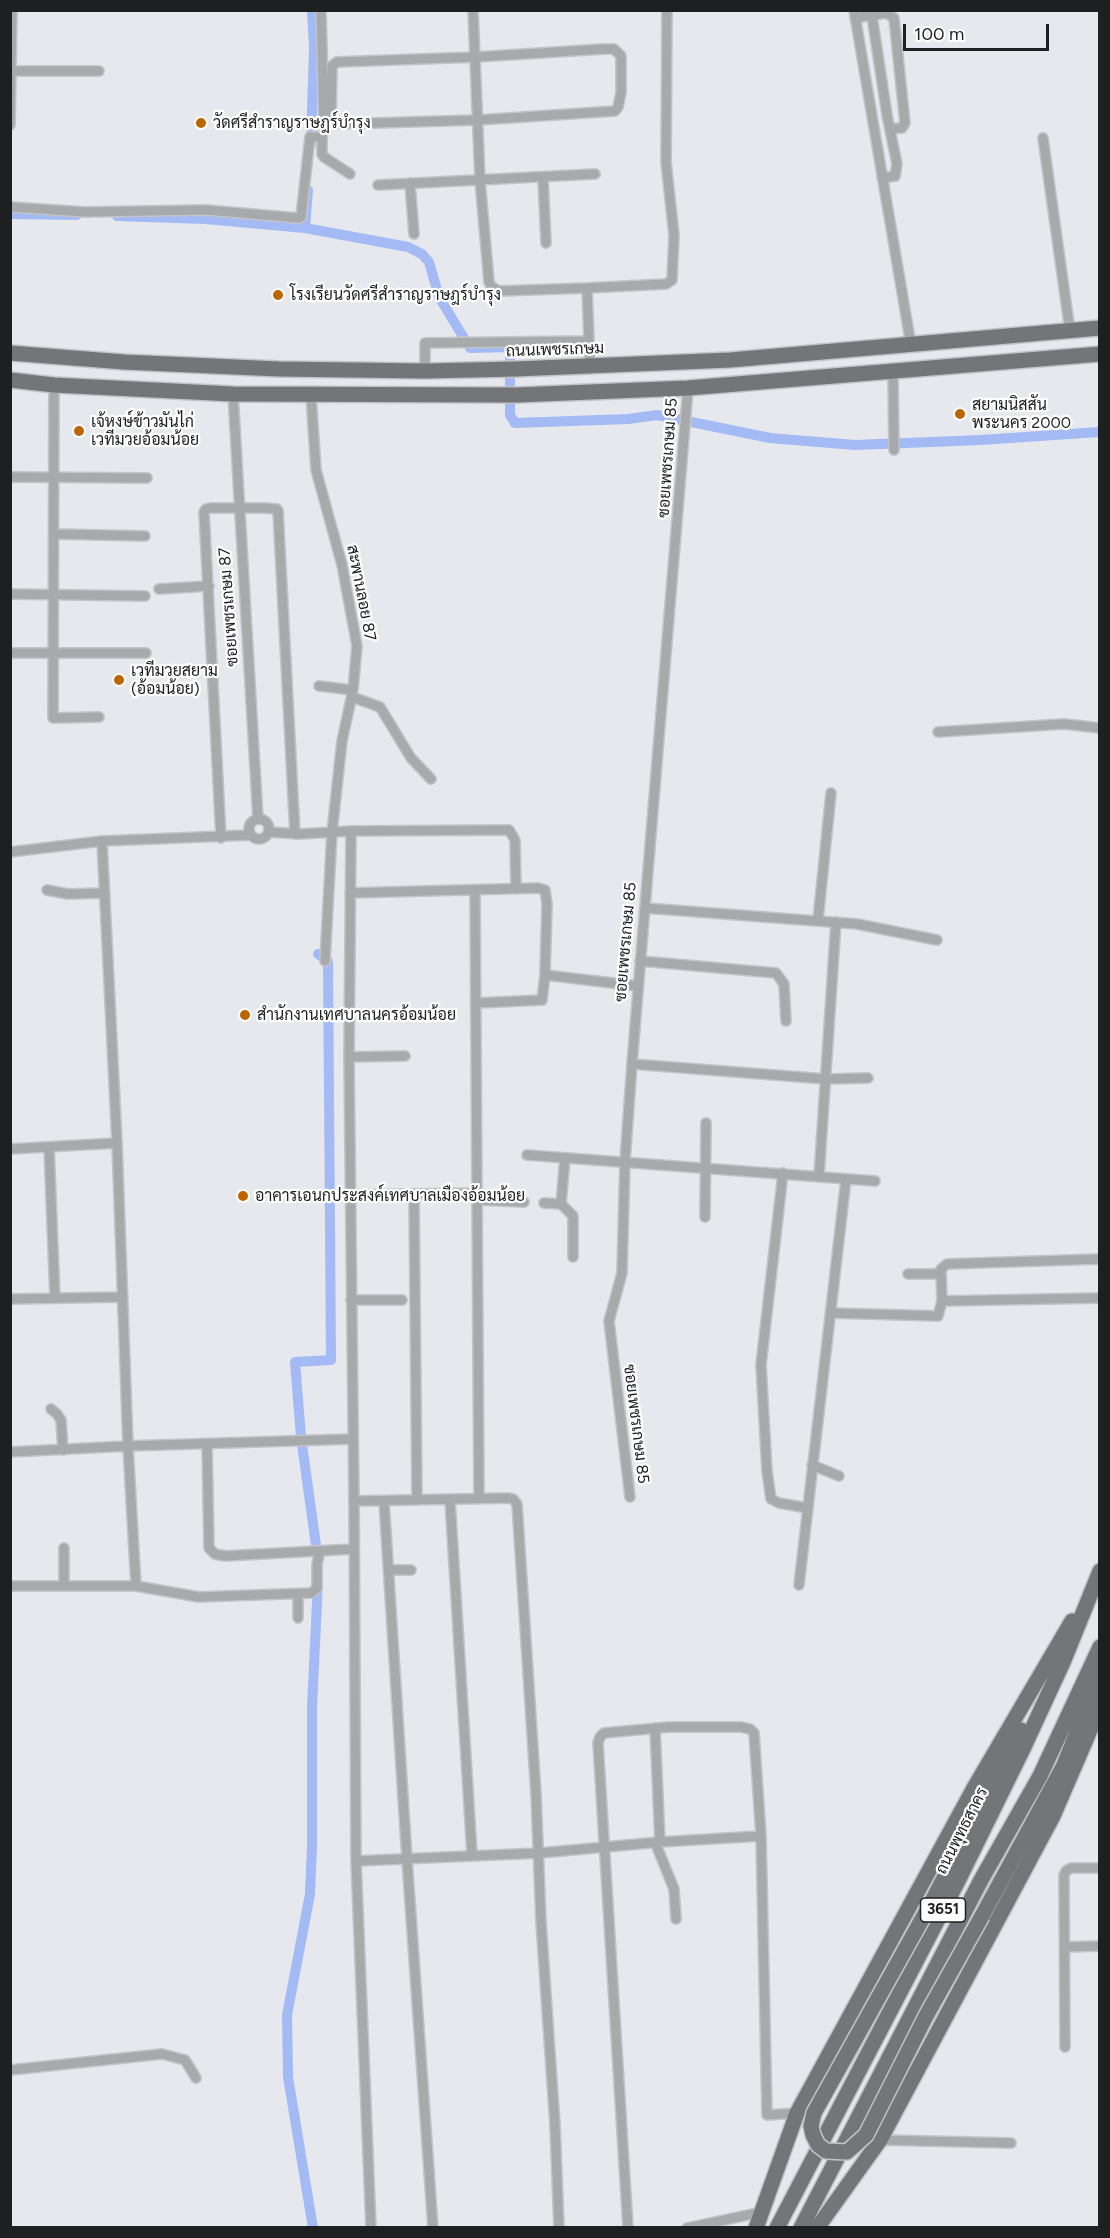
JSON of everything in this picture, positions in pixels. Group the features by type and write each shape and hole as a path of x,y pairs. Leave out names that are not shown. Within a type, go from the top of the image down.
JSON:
{"main road":[{"name":"ถนนเพชรเกษม","path":"10,353 124,362 279,369 511,370 730,360 1100,328"},
{"path":"10,380 54,385 233,394 512,395 688,388 1100,354"},
{"path":"124,362 125,389"},
{"path":"232,367 233,394"},
{"path":"279,369 279,395"},
{"path":"1097,1578 1025,1723 930,1905 814,2113 813,2135 818,2145 826,2151 847,2152 866,2134 926,2016 1065,1765 1100,1674"},
{"path":"756,2228 797,2113 974,1788 1097,1578"},
{"name":"ถนนพุทธสาคร","path":"777,2228 959,1879 1022,1752 1064,1660 1097,1578"},
{"name":"3651","path":"801,2228 981,1880 1040,1776 1100,1647"},
{"path":"817,2228 880,2139 1053,1816 1100,1707"}],"street":[{"path":"10,124 12,10"},
{"path":"10,207 85,212 206,210 298,218 302,216 318,137 324,130 321,10"},
{"path":"473,10 480,180 488,278 492,288 499,291 666,284 672,280 674,235 666,162 668,10"},
{"path":"890,129 902,128 905,123 894,18 886,13 873,16 855,14 911,345"},
{"path":"873,16 897,171 895,176 882,178"},
{"path":"604,49 614,49 621,56 621,93 615,111 478,120 339,124 331,119 330,112 332,66 337,62 604,49"},
{"path":"11,71 99,71"},
{"path":"318,137 324,157 350,174"},
{"path":"1043,138 1070,331"},
{"path":"378,185 595,174"},
{"path":"543,177 546,243"},
{"path":"410,183 414,234"},
{"path":"586,288 590,368"},
{"path":"425,371 425,343 588,341"},
{"path":"893,371 894,450"},
{"path":"54,385 53,718 99,717"},
{"name":"ซอยเพชรเกษม 85","path":"630,1497 609,1321 622,1273 625,1161 632,1064 688,388"},
{"name":"ซอยเพชรเกษม 87","path":"233,394 238,510 258,819"},
{"name":"สะพานลอย 87","path":"311,395 316,470 340,555 357,646 352,693 342,741 332,832 325,961"},
{"path":"10,477 147,478"},
{"path":"221,838 204,513 210,508 238,510 265,508 279,511 295,834"},
{"path":"54,534 145,536"},
{"path":"159,589 209,586"},
{"path":"10,594 145,596"},
{"path":"10,653 146,653"},
{"path":"319,686 352,693 380,707 411,758 431,779"},
{"path":"938,732 1064,724 1100,728"},
{"path":"818,920 831,793"},
{"path":"251,835 249,826 252,821 258,819 267,822 269,832"},
{"path":"351,831 349,1057 356,1861 371,2228"},
{"path":"10,852 102,842 251,835 261,839 269,832 295,834 351,831 509,831 515,840 516,889"},
{"path":"102,842 136,1586"},
{"path":"350,893 538,888 545,890 547,904 543,996 539,1001 477,1003"},
{"path":"47,890 68,894 105,893"},
{"path":"475,891 480,1499"},
{"path":"645,908 857,924 937,940"},
{"path":"819,1176 836,922"},
{"path":"640,962 777,974 784,984 786,1021"},
{"path":"545,975 638,986"},
{"path":"349,1057 405,1056"},
{"path":"632,1064 825,1079 868,1078"},
{"path":"705,1217 706,1123"},
{"path":"10,1149 117,1143"},
{"path":"50,1147 55,1298"},
{"path":"527,1155 875,1181"},
{"path":"561,1204 565,1158"},
{"path":"783,1173 761,1365 767,1471 771,1499 807,1508"},
{"path":"799,1585 846,1179"},
{"path":"351,1195 414,1194 524,1202"},
{"path":"414,1194 417,1500"},
{"path":"544,1203 561,1204 573,1216 573,1257"},
{"path":"831,1313 936,1317 940,1314 942,1301 940,1274 942,1267 947,1264 1100,1259"},
{"path":"908,1275 940,1274"},
{"path":"10,1299 123,1297"},
{"path":"942,1301 1100,1298"},
{"path":"351,1300 402,1300"},
{"path":"51,1409 61,1420 63,1450"},
{"path":"10,1452 353,1439"},
{"path":"207,1444 209,1548 215,1554 225,1556 354,1549"},
{"path":"812,1465 839,1476"},
{"path":"354,1501 512,1498 517,1504 540,1852 541,1922 560,2228"},
{"path":"450,1500 472,1854"},
{"path":"384,1501 433,2228"},
{"path":"64,1548 64,1586"},
{"path":"10,1586 136,1586 199,1597 311,1593 317,1588 317,1564 320,1551"},
{"path":"389,1570 411,1569"},
{"path":"298,1594 298,1618"},
{"path":"628,2228 603,1847 598,1743 604,1733 655,1728 741,1726 754,1733 760,1836 767,2115 797,2113"},
{"path":"655,1728 657,1842 674,1889 676,1919"},
{"path":"356,1861 540,1852 760,1836"},
{"path":"1065,2047 1064,1875 1071,1868 1100,1868"},
{"path":"1065,1947 1100,1946"},
{"path":"10,2070 162,2054 177,2056 184,2060 196,2078"},
{"path":"880,2139 1011,2143"},
{"path":"687,2228 762,2212"}],"waterway":[{"path":"311,144 314,48 312,10"},
{"path":"305,228 308,190"},
{"path":"10,214 77,215"},
{"path":"117,216 205,219 305,228 408,247 422,254 429,262 439,297 470,348 510,347 510,415 515,423 628,419 657,415 770,438 855,445 1100,432"},
{"path":"318,954 328,961 331,1360 295,1362 301,1437 318,1560"},
{"path":"313,2228 288,2077 287,2015 310,1894 312,1707 318,1581"}],"place":[{"name":"วัดศรีสําราญราษฎร์บํารุง","path":"201,123"},
{"name":"โรงเรียนวัดศรีสําราญราษฎร์บํารุง","path":"278,295"},
{"name":"สยามนิสสัน พระนคร 2000","path":"960,414"},
{"name":"เจ้หงษ์ข้าวมันไก่ เวทีมวยอ้อมน้อย","path":"79,431"},
{"name":"เวทีมวยสยาม (อ้อมน้อย)","path":"119,680"},
{"name":"สำนักงานเทศบาลนครอ้อมน้อย","path":"245,1015"},
{"name":"อาคารเอนกประสงค์เทศบาลเมืองอ้อมน้อย","path":"243,1196"}]}
